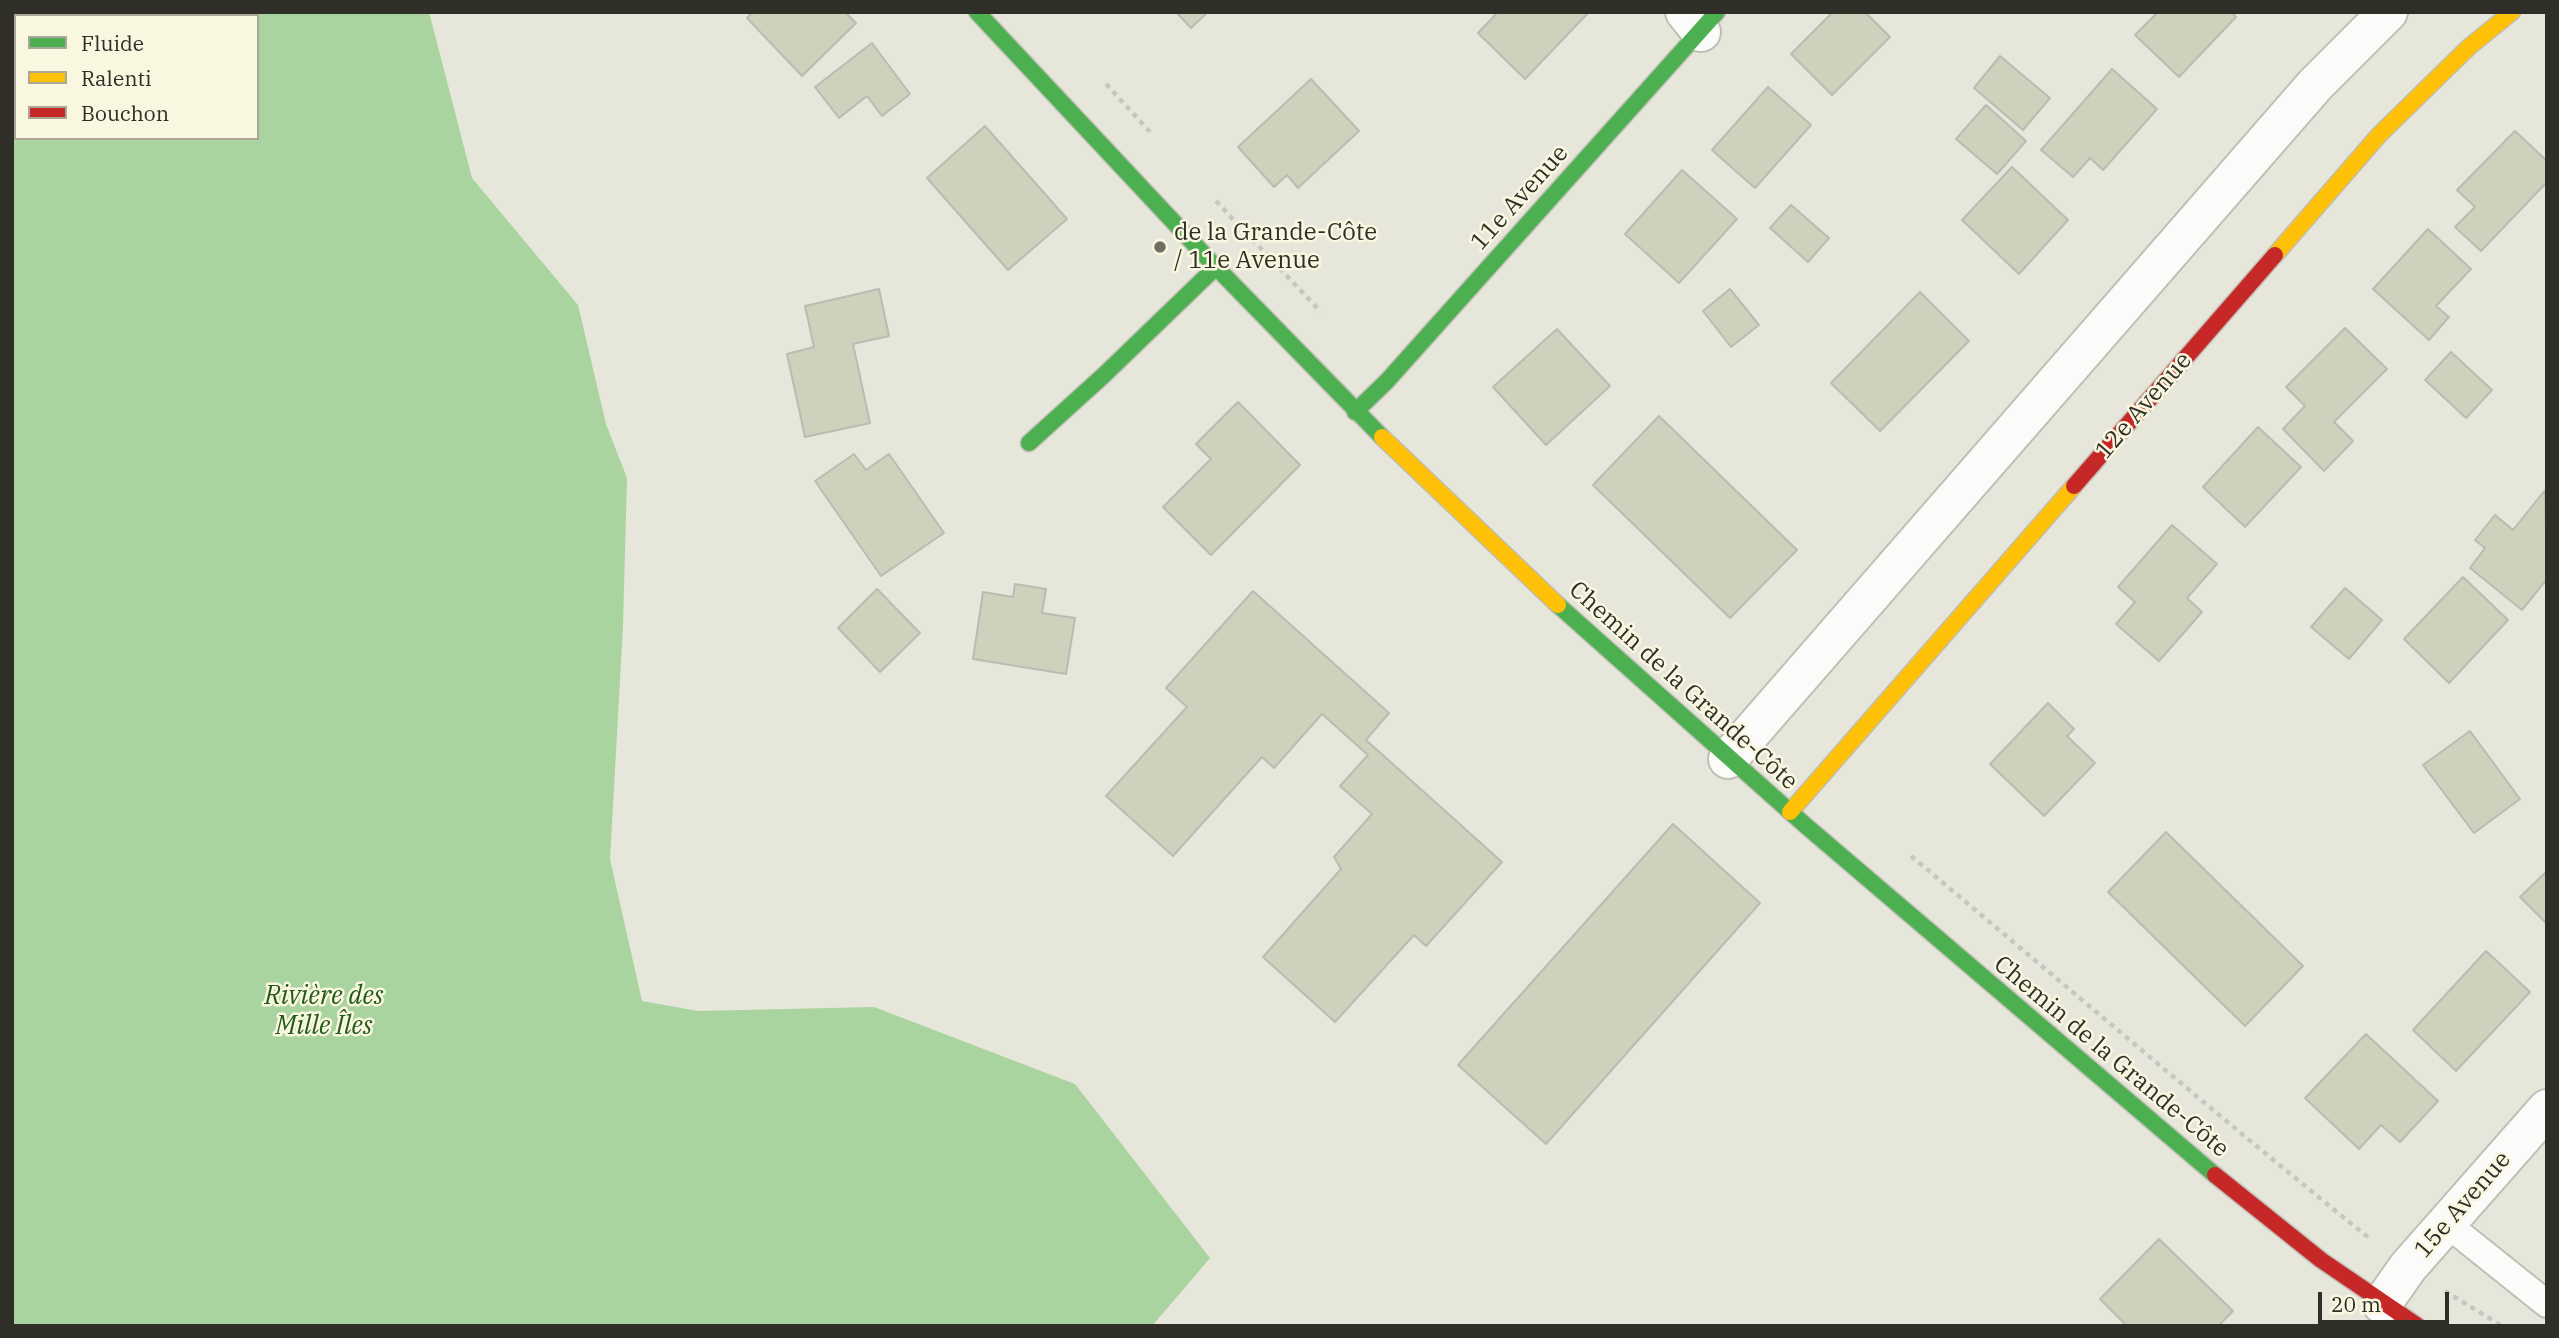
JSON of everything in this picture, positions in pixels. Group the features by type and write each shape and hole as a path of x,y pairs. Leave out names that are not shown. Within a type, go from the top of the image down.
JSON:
{"main road":[{"name":"Chemin de la Grande-Côte","path":"977,12 1356,412 1539,587 1728,759 2228,1186 2323,1263 2418,1326"},
{"name":"12e Avenue","path":"1790,812 2379,135 2469,47 2512,12"},
{"name":"11e Avenue","path":"1356,412 1387,381 1701,19"},
{"path":"1029,443 1113,367 1217,266"}],"street":[{"path":"1728,759 2315,85 2388,12"},
{"name":"15e Avenue","path":"2382,1304 2408,1267 2547,1109"}],"lane":[{"path":"2447,1224 2547,1304"}],"path":[{"path":"1129,108 1158,140"},
{"path":"1216,201 1322,312"},
{"name":"Chemin de la Grande-Côte","path":"1906,852 2222,1120 2378,1246"},
{"path":"2442,1288 2502,1326"}],"water":[{"name":"Rivière des Mille Îles","path":"12,12 429,12 472,178 578,305 606,424 627,478 623,626 610,859 642,1001 698,1011 874,1007 1075,1084 1210,1258 1152,1326 12,1326"}],"building":[{"path":"753,12 845,12 856,23 802,76 747,18"},
{"path":"1176,12 1208,12 1191,28"},
{"path":"1498,12 1589,12 1525,79 1478,33"},
{"path":"1833,12 1865,12 1890,37 1832,95 1791,54"},
{"path":"2158,12 2231,12 2236,17 2179,77 2135,35"},
{"path":"872,43 910,94 882,116 867,96 839,118 815,87"},
{"path":"2000,56 2050,98 2023,130 1974,88"},
{"path":"2112,69 2157,109 2103,170 2090,158 2073,177 2041,150"},
{"path":"1311,79 1359,131 1298,188 1287,175 1274,187 1238,147"},
{"path":"1768,87 1811,125 1755,188 1712,150"},
{"path":"1986,105 2026,141 1997,174 1956,139"},
{"path":"985,126 1067,219 1008,270 927,178"},
{"path":"2515,131 2547,161 2547,182 2481,251 2455,227 2475,207 2457,190"},
{"path":"2012,167 2068,220 2019,274 1962,220"},
{"path":"1682,170 1737,219 1679,283 1625,234"},
{"path":"1791,205 1829,238 1808,262 1770,228"},
{"path":"2428,229 2471,269 2436,306 2449,317 2429,340 2373,289"},
{"path":"879,289 889,336 853,344 870,423 805,437 787,354 814,347 805,306"},
{"path":"1730,289 1759,325 1731,347 1703,311"},
{"path":"1920,292 1969,341 1880,431 1831,383"},
{"path":"2345,328 2387,369 2334,422 2353,441 2324,471 2283,429 2305,406 2286,387"},
{"path":"1557,329 1610,386 1546,445 1493,387"},
{"path":"2451,352 2492,390 2466,418 2425,380"},
{"path":"1238,402 1300,465 1211,555 1163,507 1211,459 1196,444"},
{"path":"1659,416 1797,550 1730,618 1593,485"},
{"path":"2258,427 2301,467 2245,527 2203,487"},
{"path":"854,454 866,470 889,454 944,533 881,576 815,481"},
{"path":"2545,490 2547,579 2522,610 2470,568 2485,548 2475,540 2495,515 2513,530"},
{"path":"2172,525 2217,564 2187,598 2202,612 2159,661 2116,624 2135,602 2118,587"},
{"path":"2463,577 2508,620 2449,683 2404,639"},
{"path":"1015,584 1046,589 1042,613 1075,618 1066,674 973,659 983,592 1013,597"},
{"path":"2345,588 2382,620 2349,659 2311,627"},
{"path":"877,589 920,633 880,672 838,628"},
{"path":"1253,591 1389,713 1366,740 1502,862 1426,946 1414,935 1335,1022 1263,957 1341,869 1334,857 1372,814 1340,786 1368,755 1322,714 1274,768 1262,757 1173,856 1106,796 1187,707 1166,688"},
{"path":"2048,703 2074,729 2067,736 2095,763 2044,816 1990,764"},
{"path":"2470,731 2520,799 2474,833 2423,765"},
{"path":"1673,824 1760,903 1546,1144 1458,1065"},
{"path":"2166,832 2303,966 2245,1026 2108,892"},
{"path":"2547,871 2547,924 2520,897"},
{"path":"2486,951 2530,992 2456,1071 2413,1030"},
{"path":"2366,1034 2438,1101 2400,1142 2381,1125 2359,1149 2305,1098"},
{"path":"2159,1239 2233,1311 2218,1326 2127,1326 2100,1299"}],"traffic: fast":[{"path":"977,12 1212,263 1382,437"},
{"path":"1355,412 1387,381 1717,12"},
{"path":"1029,443 1217,266"},
{"path":"1558,605 1805,825 2215,1175"}],"traffic: slow":[{"path":"2275,255 2379,135 2469,47 2512,12"},
{"path":"1382,437 1558,605"},
{"path":"1790,812 2074,486"}],"traffic: jam":[{"path":"2074,486 2275,255"},
{"path":"2215,1175 2321,1260 2418,1326"}],"place":[{"name":"de la Grande-Côte / 11e Avenue","path":"1160,247"}]}
